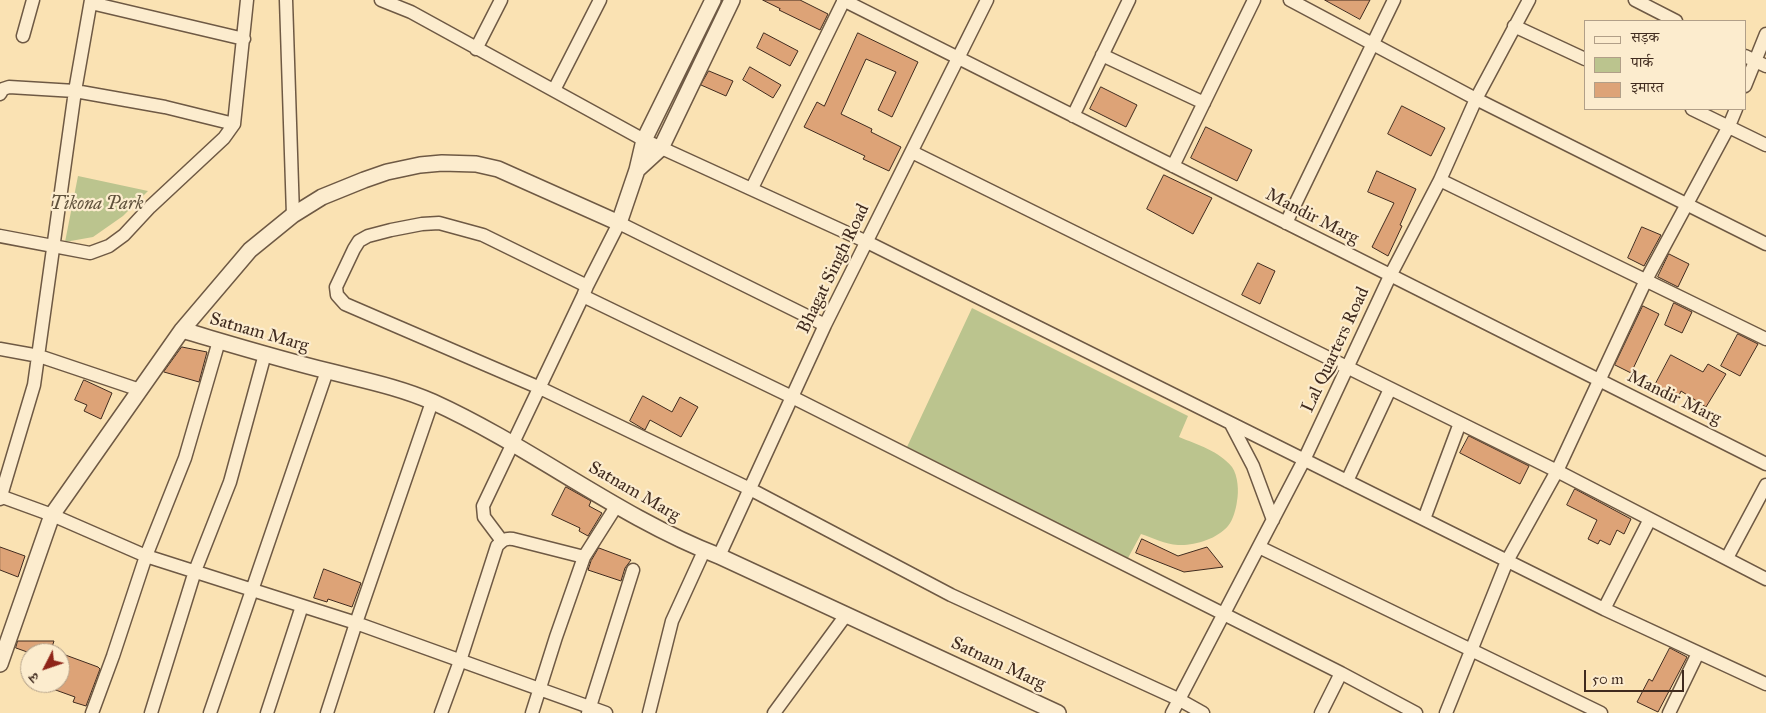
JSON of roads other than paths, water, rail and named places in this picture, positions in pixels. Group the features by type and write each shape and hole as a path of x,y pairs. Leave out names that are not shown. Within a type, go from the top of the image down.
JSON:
{"street":[{"path":"23,36 33,0"},
{"path":"0,236 90,252 109,246 124,234 224,138 234,124 247,0"},
{"path":"286,0 293,215"},
{"path":"381,0 411,12 644,140 867,242 1604,609 1766,684"},
{"path":"411,12 417,0"},
{"path":"476,49 501,0"},
{"path":"554,90 600,0"},
{"path":"502,541 484,517 483,506 619,223 637,170 644,140 712,0"},
{"path":"637,170 661,148 732,0"},
{"path":"752,188 844,0"},
{"name":"Mandir Marg","path":"844,0 1766,464"},
{"name":"Bhagat Singh Road","path":"719,556 825,325 987,0"},
{"path":"1073,116 1129,0"},
{"path":"1173,166 1254,0"},
{"path":"1290,0 1476,99 1766,244"},
{"path":"1286,223 1394,0"},
{"name":"Lal Quarters Road","path":"1172,713 1304,460 1390,276 1440,180 1476,99 1529,0"},
{"path":"1635,0 1674,20"},
{"path":"244,39 91,1 75,91 34,385 0,497 52,515 146,556 356,623 540,688 589,710 606,713"},
{"path":"1514,26 1584,59"},
{"path":"1746,84 1766,36"},
{"path":"1102,55 1204,103"},
{"path":"0,94 3,89 9,87 75,91 165,107 234,124"},
{"path":"1694,110 1766,145"},
{"path":"1446,713 1507,561 1557,471 1646,280 1730,126 1736,110"},
{"path":"912,152 1557,471 1766,579"},
{"path":"0,664 52,515 182,330 250,250 293,215 322,197 387,172 420,166 442,163 476,164 498,169 619,223 825,325"},
{"path":"1440,180 1766,339"},
{"path":"1203,713 1178,699 952,595 750,489 540,388 345,304 337,295 336,288 354,248 359,241 368,236 422,224 439,224 482,235 585,291 792,397 1341,673 1416,713"},
{"name":"Satnam Marg","path":"182,330 327,371 384,384 432,402 513,443 663,532 719,556 1058,713"},
{"path":"92,713 146,556 185,458 219,340"},
{"path":"0,349 39,356 140,390"},
{"path":"151,713 195,571 230,482 266,354"},
{"path":"210,713 327,371"},
{"path":"1347,481 1390,389"},
{"path":"328,713 356,623 432,402"},
{"path":"1232,424 1253,466 1273,520"},
{"path":"1424,519 1460,424"},
{"path":"1727,558 1766,485"},
{"path":"532,713 584,557 617,505"},
{"path":"1604,609 1650,519"},
{"path":"441,713 497,546 506,538 513,538 584,557"},
{"path":"1259,547 1601,713"},
{"path":"649,713 672,621 704,551"},
{"path":"589,710 633,570"},
{"path":"267,713 302,606"},
{"path":"774,713 846,615"},
{"path":"1668,713 1698,653"},
{"path":"1321,713 1341,673"}],"park label":[{"name":"Tikona Park","path":"97,205"}]}
